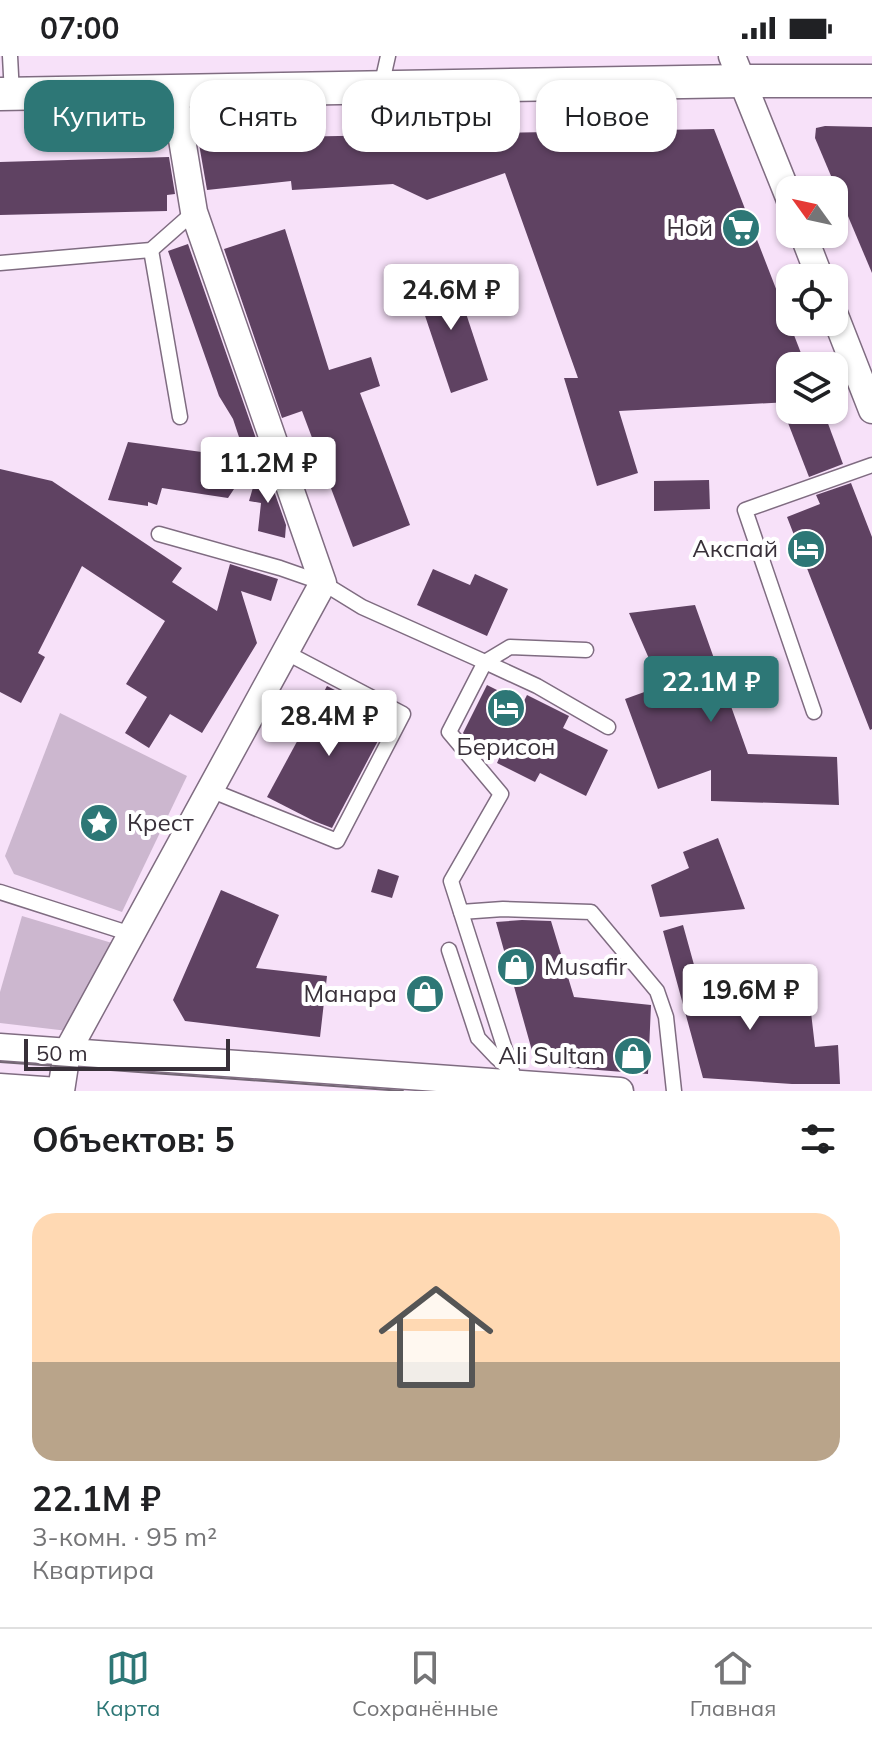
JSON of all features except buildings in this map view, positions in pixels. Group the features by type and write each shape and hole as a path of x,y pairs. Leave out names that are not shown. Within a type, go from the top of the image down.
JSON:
{"street":[{"path":"737,68 780,176"},
{"path":"512,80 737,68 872,81"},
{"path":"0,1087 60,1091 67,1052 323,583 194,212 174,91 342,88"},
{"path":"847,336 864,368 872,410"},
{"path":"0,1047 514,1077 620,1091"}],"lane":[{"path":"6,94 10,56"},
{"path":"383,80 388,56"},
{"path":"0,263 151,250 194,212"},
{"path":"151,250 180,417"},
{"path":"814,712 745,510 872,465"},
{"path":"159,534 323,583 362,607 537,686 608,727"},
{"path":"514,1077 451,881 501,794 449,732 485,662 510,647 586,650"},
{"path":"210,790 337,841 403,714 285,652"},
{"path":"0,892 131,934"},
{"path":"461,912 503,909 591,912 657,991 666,1017 674,1091"},
{"path":"449,950 478,1038 514,1077"}],"shaded area":[{"path":"60,713 187,776 122,912 14,874 5,856"},
{"path":"22,916 112,943 68,1031 0,1023 0,992"}],"tram line":[{"path":"0,1062 403,1091"}],"place":[{"name":"Ной","path":"741,228"},
{"name":"Акспай","path":"806,549"},
{"name":"Берисон","path":"506,708"},
{"name":"Крест","path":"99,823"},
{"name":"Musafir","path":"516,967"},
{"name":"Манара","path":"425,994"},
{"name":"Ali Sultan","path":"633,1056"}]}
